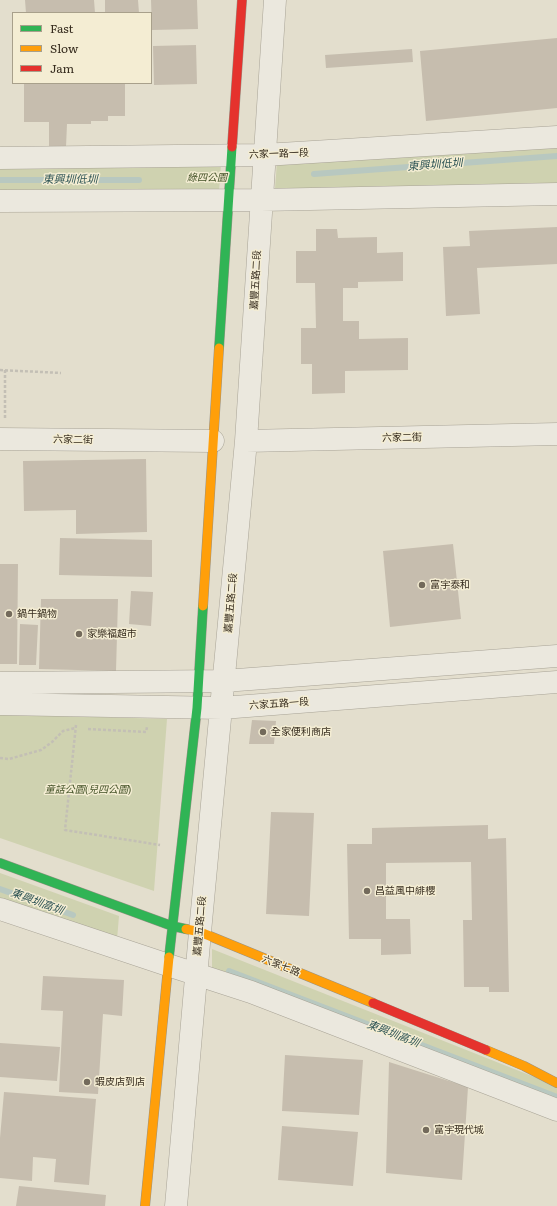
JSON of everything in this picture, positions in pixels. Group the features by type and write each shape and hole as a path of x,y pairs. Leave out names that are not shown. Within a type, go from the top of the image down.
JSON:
{"street":[{"path":"145,1206 172,926 197,708 228,200 242,0"},
{"name":"嘉豐五路二段","path":"176,1206 196,974 246,441 274,0"},
{"name":"六家一路一段","path":"0,158 264,155 557,137"},
{"path":"0,201 261,200 557,194"},
{"name":"六家二街","path":"246,441 557,434"},
{"name":"六家二街","path":"3,439 213,441"},
{"path":"0,683 224,681 557,656"},
{"name":"六家五路一段","path":"0,704 222,708 557,682"},
{"name":"六家七路","path":"0,862 172,926 200,932 524,1066 557,1083"},
{"path":"0,909 251,992 557,1110"}],"path":[{"path":"0,370 61,373"},
{"path":"3,439 5,370"},
{"path":"84,728 146,732 148,721"},
{"path":"76,723 65,830 162,845"},
{"path":"0,758 8,759 41,750 63,731 76,728"}],"green space":[{"path":"557,144 557,184 275,189 277,162"},
{"name":"綠四公園","path":"221,165 219,191 0,191 0,167"},
{"name":"童話公園(兒四公園)","path":"0,714 167,719 154,891 0,838"},
{"path":"0,873 119,916 117,940 0,899"},
{"path":"212,949 557,1086 557,1105 212,972"}],"building":[{"path":"25,0 94,0 95,12 26,12"},
{"path":"105,0 138,0 139,12 105,12"},
{"path":"151,0 197,0 198,29 152,30"},
{"path":"557,38 557,108 426,121 420,51"},
{"path":"196,45 197,84 154,85 153,46"},
{"path":"412,49 413,62 326,68 325,55"},
{"path":"24,84 125,84 125,116 108,116 108,121 91,121 91,124 67,124 66,147 49,147 49,122 24,122"},
{"path":"557,227 557,264 477,268 480,314 446,316 443,247 470,246 469,231"},
{"path":"316,229 337,229 338,238 377,237 377,253 403,252 403,281 358,282 358,288 343,288 343,321 359,321 359,339 408,338 408,370 345,371 345,393 312,394 312,364 301,364 301,328 316,328 315,283 296,283 296,251 316,251"},
{"path":"146,459 147,532 76,534 76,510 24,511 23,461"},
{"path":"60,538 152,540 152,577 59,575"},
{"name":"富宇泰和","path":"453,544 461,619 390,627 383,551"},
{"name":"鍋牛鍋物","path":"0,564 18,564 17,664 0,664"},
{"path":"131,591 153,592 151,626 129,624"},
{"name":"家樂福超市","path":"41,599 118,599 116,671 39,669"},
{"path":"20,624 38,625 36,665 19,665"},
{"name":"全家便利商店","path":"252,720 276,721 274,744 249,744"},
{"path":"271,812 314,813 309,916 266,914"},
{"name":"昌益風中緋櫻","path":"488,825 488,839 506,838 509,992 489,992 489,987 464,987 463,920 472,920 471,862 386,863 386,919 410,919 411,954 381,955 381,939 349,939 347,844 372,844 372,828"},
{"path":"43,976 124,980 122,1016 103,1014 98,1094 59,1092 63,1011 41,1010"},
{"path":"0,1043 60,1047 57,1081 0,1077"},
{"path":"285,1055 363,1060 359,1115 282,1111"},
{"name":"富宇現代城","path":"389,1062 468,1087 462,1180 386,1173"},
{"path":"4,1092 96,1099 89,1185 54,1182 56,1159 33,1157 32,1181 0,1178 0,1138"},
{"path":"282,1126 358,1132 353,1186 278,1180"},
{"path":"19,1186 106,1195 105,1206 16,1206"}],"waterway":[{"name":"東興圳低圳","path":"314,174 557,156"},
{"name":"東興圳低圳","path":"0,180 139,180"},
{"name":"東興圳高圳","path":"0,889 73,915"},
{"name":"東興圳高圳","path":"229,971 557,1097"}],"traffic: fast":[{"path":"219,348 232,147"},
{"path":"169,957 197,708 203,606"},
{"path":"0,863 172,926 186,929"}],"traffic: slow":[{"path":"203,606 219,348"},
{"path":"186,929 200,932 373,1003"},
{"path":"145,1206 169,957"},
{"path":"486,1050 524,1066 557,1083"}],"traffic: jam":[{"path":"232,147 242,0"},
{"path":"373,1003 486,1050"}],"place":[{"name":"富宇泰和","path":"422,585"},
{"name":"鍋牛鍋物","path":"9,614"},
{"name":"家樂福超市","path":"79,634"},
{"name":"全家便利商店","path":"263,732"},
{"name":"昌益風中緋櫻","path":"367,891"},
{"name":"蝦皮店到店","path":"87,1082"},
{"name":"富宇現代城","path":"426,1130"}]}
